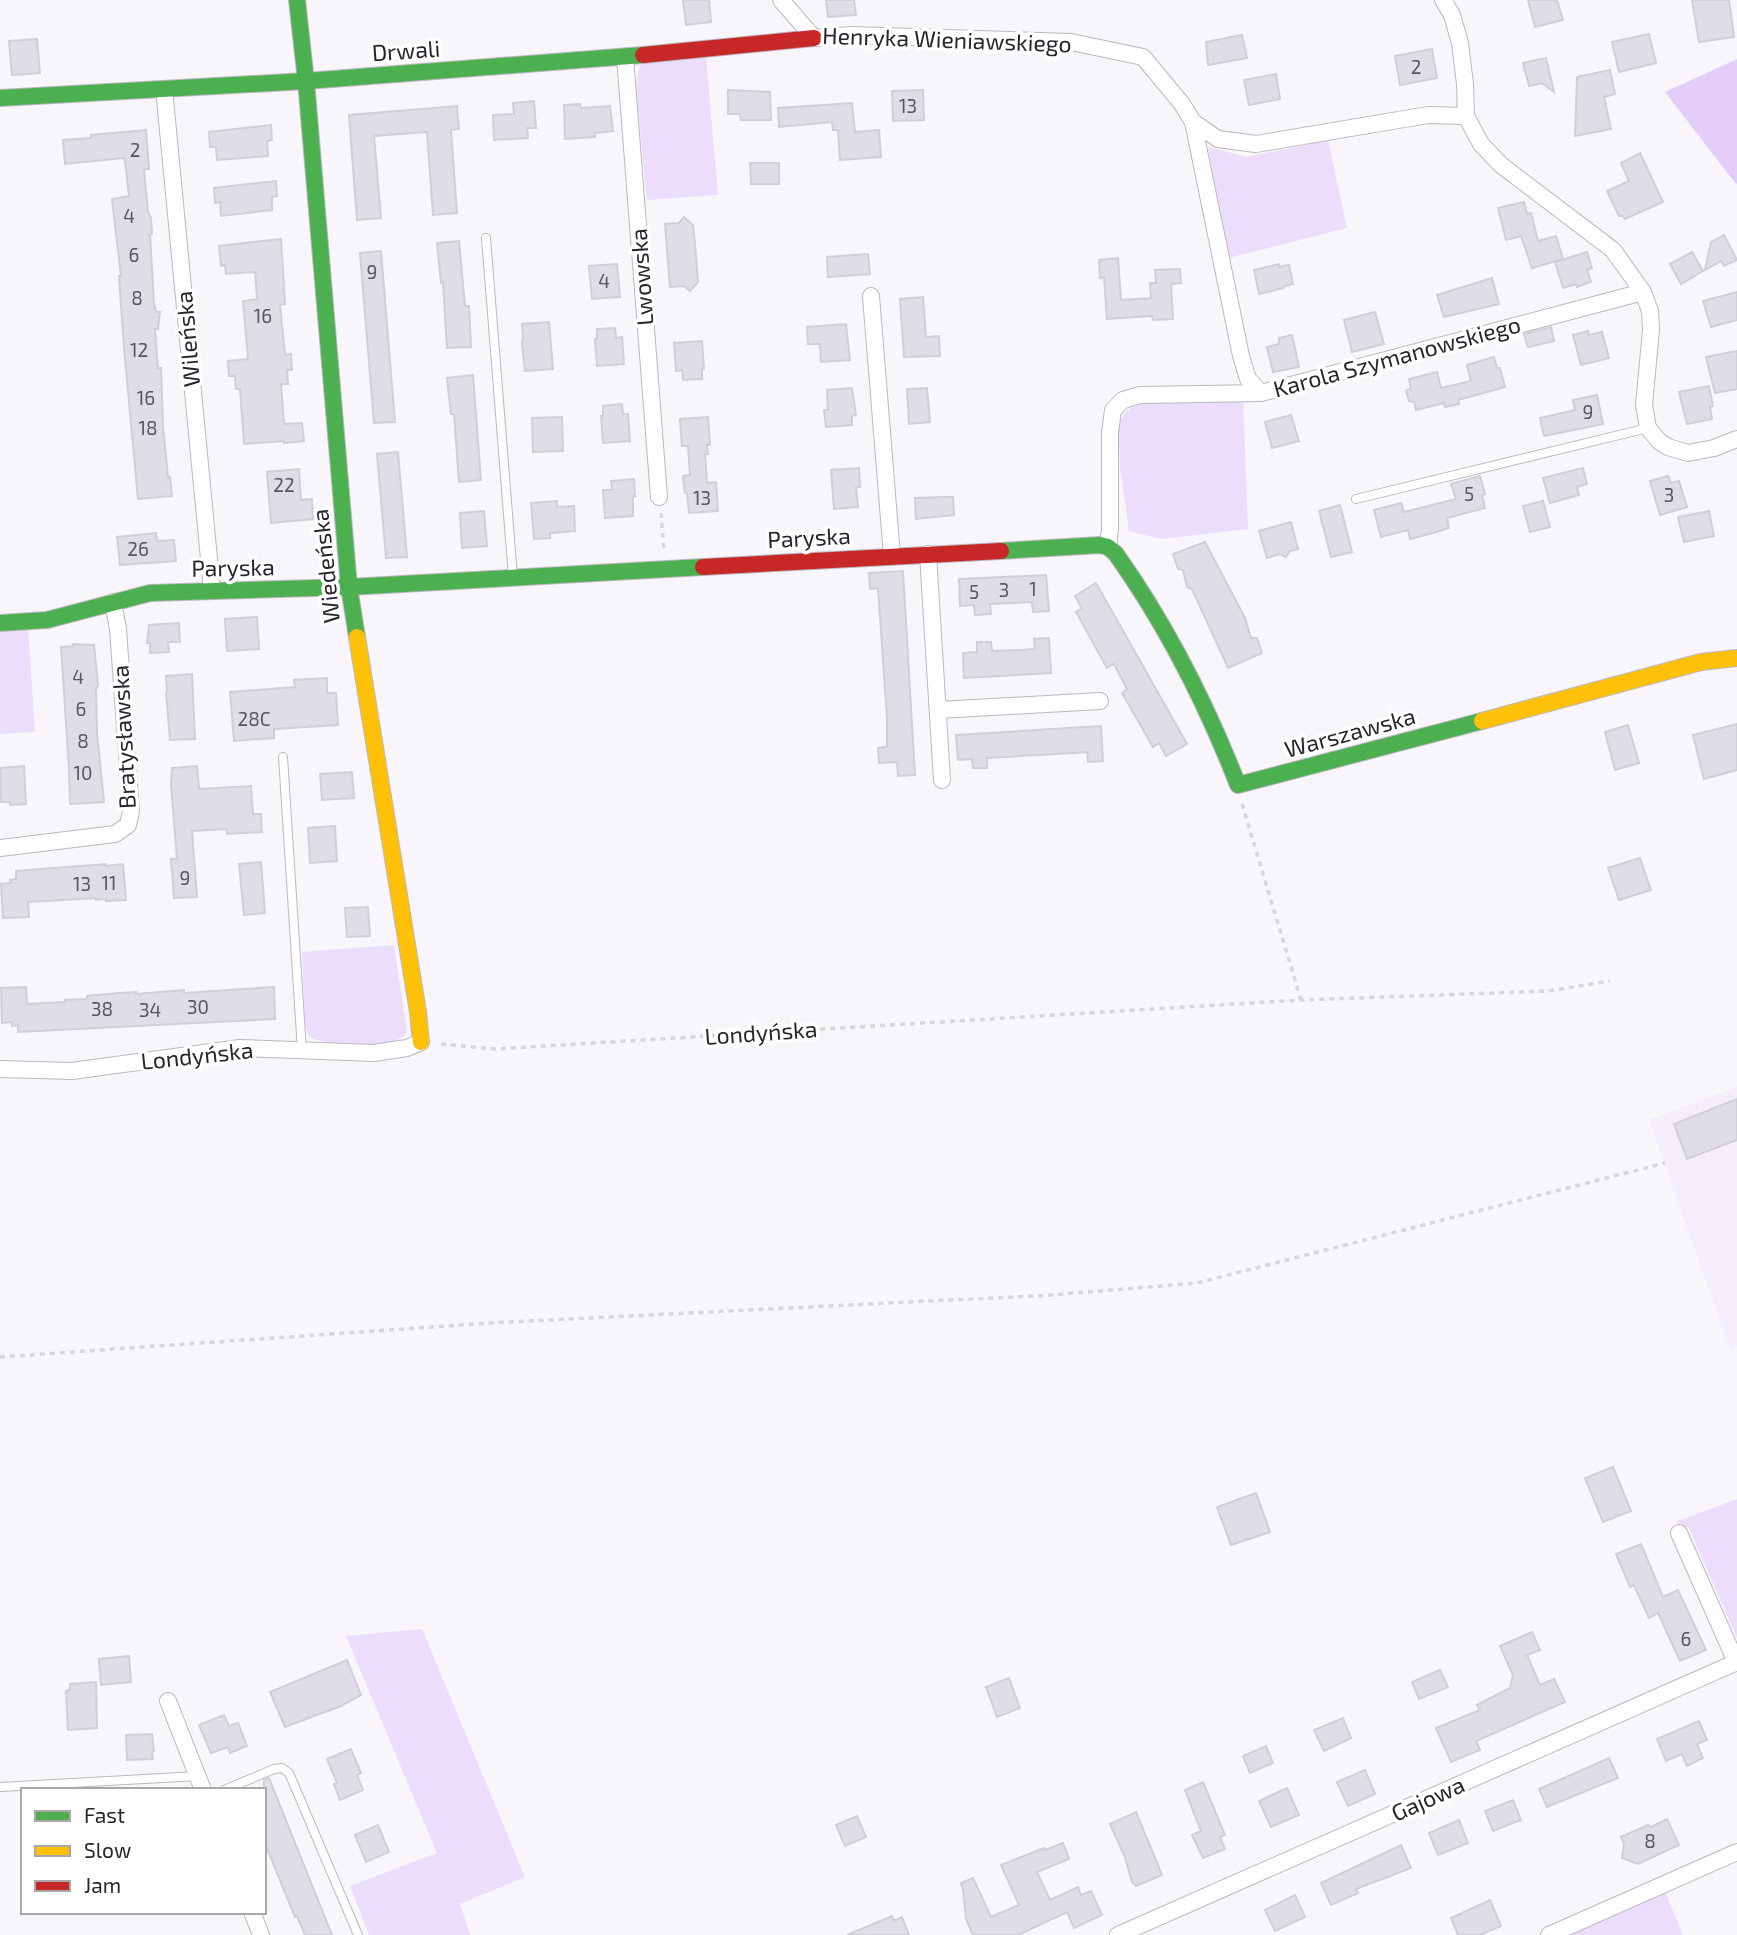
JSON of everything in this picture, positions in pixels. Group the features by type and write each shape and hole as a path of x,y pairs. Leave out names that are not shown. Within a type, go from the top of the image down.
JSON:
{"street":[{"name":"Wiedeńska","path":"297,0 349,587 421,1042"},
{"name":"Henryka Wieniawskiego","path":"781,0 814,38 851,35 1070,42 1143,57 1194,122 1218,139 1256,144 1428,115 1466,116"},
{"path":"1443,0 1452,15 1460,43 1466,116 1481,144 1501,165 1613,250 1643,292 1650,311 1651,330 1644,405 1648,428 1660,442 1688,453 1714,448 1737,439"},
{"name":"Drwali","path":"0,98 306,81 625,57 814,38"},
{"name":"Lwowska","path":"625,57 659,497"},
{"name":"Wileńska","path":"164,89 212,590"},
{"name":"Karola Szymanowskiego","path":"1194,122 1241,356 1248,379 1261,393 1643,292"},
{"path":"871,296 892,556"},
{"path":"1238,785 1213,721 1180,653 1120,559 1108,547 1110,432 1114,410 1123,400 1140,395 1261,393"},
{"name":"Paryska","path":"0,623 47,620 150,593 212,590 245,592 1095,545 1108,547"},
{"path":"928,554 942,780"},
{"name":"Bratysławska","path":"0,848 115,834 128,825 131,811 118,629 113,602"},
{"name":"Warszawska","path":"1238,785 1403,743 1677,667 1737,657"},
{"path":"938,710 1100,701"},
{"name":"Londyńska","path":"0,1069 72,1071 240,1048 374,1053 407,1048 421,1042"},
{"path":"1679,1534 1736,1662"},
{"name":"Gajowa","path":"1118,1935 1736,1662"},
{"path":"168,1701 200,1783"},
{"path":"1549,1935 1737,1852"},
{"path":"253,1914 261,1935"}],"lane":[{"path":"486,238 513,578"},
{"path":"1356,499 1648,428"},
{"path":"283,757 302,1051"},
{"path":"229,1788 274,1769 282,1768 289,1773 358,1935"},
{"path":"0,1787 200,1783"}],"path":[{"path":"659,497 665,557"},
{"path":"1238,785 1301,1000"},
{"name":"Londyńska","path":"421,1042 495,1049 1301,1000 1548,991 1610,981"},
{"path":"0,1357 489,1323 1051,1295 1197,1283 1665,1163"}],"shaded area":[{"path":"706,57 718,195 647,200 636,87 640,64"},
{"path":"1737,59 1737,183 1736,184 1665,92"},
{"path":"1328,140 1347,228 1228,258 1208,147 1247,157"},
{"path":"1243,399 1248,529 1161,539 1129,531 1120,467 1118,424 1125,413 1139,402"},
{"path":"28,628 35,732 0,734 0,630"},
{"path":"394,945 407,1032 400,1038 376,1045 345,1045 309,1037 305,1023 302,952"},
{"path":"1737,1087 1737,1347 1730,1349 1649,1120"},
{"path":"1737,1499 1737,1638 1689,1528 1675,1522"},
{"path":"422,1629 525,1877 460,1904 470,1935 369,1935 350,1886 437,1853 346,1636"},
{"path":"1665,1892 1683,1935 1568,1935"}],"building":[{"path":"683,0 709,0 711,22 686,25"},
{"path":"826,0 854,0 856,15 828,17"},
{"path":"1528,0 1557,0 1563,20 1535,27"},
{"path":"1692,0 1729,0 1734,37 1699,42"},
{"path":"1649,34 1656,63 1619,72 1612,42"},
{"path":"1242,35 1247,58 1208,65 1206,42"},
{"path":"37,39 40,73 12,75 9,41"},
{"path":"1432,49 1437,78 1400,85 1395,56"},
{"path":"1546,58 1554,92 1542,83 1529,86 1523,63"},
{"path":"1610,70 1615,94 1604,97 1611,129 1575,136 1577,77"},
{"path":"1276,74 1280,99 1249,105 1244,80"},
{"path":"728,90 770,92 771,120 741,120 740,114 728,114"},
{"path":"923,90 924,120 893,121 892,91"},
{"path":"534,101 536,128 527,128 528,138 494,140 493,115 514,114 513,103"},
{"path":"852,103 855,132 879,130 881,157 840,160 838,130 833,130 832,122 779,127 778,108"},
{"path":"580,104 581,108 610,106 613,131 595,133 595,137 565,139 564,105"},
{"path":"457,106 459,129 451,130 457,213 433,215 427,132 374,136 381,218 357,220 349,115"},
{"path":"271,125 272,140 267,141 268,156 217,160 216,147 210,147 209,132"},
{"path":"146,130 149,169 144,169 148,212 151,218 154,303 156,312 160,312 158,329 155,329 172,496 138,499 124,348 121,276 112,199 129,196 125,161 124,158 65,164 63,140"},
{"path":"1640,153 1663,202 1625,219 1619,216 1607,191 1629,181 1621,163"},
{"path":"750,163 779,163 779,184 751,184"},
{"path":"276,181 277,196 272,197 272,210 221,216 220,202 215,203 214,188"},
{"path":"1524,202 1527,214 1531,213 1538,241 1556,236 1563,259 1532,268 1521,236 1506,240 1498,208"},
{"path":"684,217 693,225 695,244 698,282 690,291 684,286 670,287 665,224 679,223"},
{"path":"1724,235 1737,260 1724,266 1721,261 1705,270 1711,242"},
{"path":"281,239 285,304 280,305 285,355 291,354 292,370 287,370 288,384 281,384 284,424 302,423 304,441 244,444 240,389 236,389 235,376 229,376 228,361 248,359 243,301 257,299 255,272 226,274 225,265 221,266 219,246"},
{"path":"459,241 465,306 469,306 471,347 447,348 443,282 441,283 437,243"},
{"path":"381,251 395,422 374,423 360,253"},
{"path":"1587,252 1592,268 1587,270 1591,282 1563,288 1555,262"},
{"path":"1692,252 1703,271 1681,284 1670,264"},
{"path":"868,254 870,274 828,277 827,257"},
{"path":"1118,258 1121,300 1151,298 1150,283 1156,283 1155,270 1180,269 1181,283 1171,284 1173,319 1153,320 1152,316 1107,319 1104,277 1100,278 1099,260"},
{"path":"617,264 620,297 592,299 589,266"},
{"path":"1279,264 1279,267 1289,265 1293,284 1259,294 1254,270"},
{"path":"1492,278 1499,304 1444,317 1437,295"},
{"path":"1737,292 1737,320 1711,327 1703,301"},
{"path":"923,297 926,337 939,336 940,356 904,357 900,299"},
{"path":"1375,312 1384,344 1352,352 1344,320"},
{"path":"549,322 553,369 525,371 522,324"},
{"path":"846,324 850,360 821,362 820,344 808,344 807,327"},
{"path":"1551,327 1554,341 1528,347 1524,334"},
{"path":"615,328 616,338 622,337 624,364 597,366 597,329"},
{"path":"1588,331 1589,335 1602,332 1609,358 1581,365 1573,335"},
{"path":"1292,335 1299,367 1273,372 1267,347 1279,344 1279,338"},
{"path":"702,341 702,379 683,380 682,370 676,371 674,343"},
{"path":"1737,351 1737,389 1715,393 1706,357"},
{"path":"1494,357 1505,387 1458,400 1459,404 1445,407 1444,403 1416,410 1414,402 1409,401 1406,391 1411,388 1409,379 1437,372 1441,388 1471,381 1467,365"},
{"path":"473,375 481,480 459,482 454,414 451,414 447,378"},
{"path":"1709,386 1713,406 1710,407 1712,419 1687,424 1679,392"},
{"path":"852,388 856,415 852,416 852,425 826,427 824,410 828,410 827,390"},
{"path":"927,388 930,422 909,424 907,389"},
{"path":"1597,395 1603,424 1544,436 1540,418 1575,410 1573,400"},
{"path":"622,404 623,414 628,414 630,441 603,443 603,406"},
{"path":"1291,415 1299,441 1272,448 1265,422"},
{"path":"562,417 563,451 533,452 532,418"},
{"path":"708,417 710,445 707,445 708,454 705,454 707,483 716,482 718,511 689,513 683,476 690,475 688,446 682,446 680,419"},
{"path":"398,452 407,557 386,558 377,454"},
{"path":"859,468 860,487 856,487 858,507 834,509 831,470"},
{"path":"1583,468 1587,484 1577,487 1579,495 1550,503 1543,478"},
{"path":"299,469 301,500 312,499 313,519 271,523 267,472"},
{"path":"1480,476 1485,494 1482,495 1485,508 1447,518 1449,528 1433,533 1410,539 1408,530 1381,537 1374,510 1401,503 1404,512 1456,499 1451,484"},
{"path":"1668,476 1671,483 1679,481 1687,507 1660,515 1650,481"},
{"path":"634,479 633,516 605,518 603,490 612,490 611,481"},
{"path":"953,497 954,515 916,519 915,498"},
{"path":"557,501 557,507 574,506 575,531 550,533 550,538 534,539 531,503"},
{"path":"1543,501 1550,527 1530,532 1523,506"},
{"path":"1340,505 1352,552 1331,557 1319,511"},
{"path":"484,511 487,546 462,548 460,513"},
{"path":"1709,511 1714,536 1684,542 1678,517"},
{"path":"1291,522 1298,549 1290,551 1286,557 1280,554 1267,558 1259,531"},
{"path":"156,533 157,541 174,540 176,561 120,565 117,537"},
{"path":"1205,542 1245,618 1251,638 1257,638 1262,653 1228,668 1173,554"},
{"path":"903,571 915,775 898,776 897,762 879,763 878,748 887,747 887,718 878,588 870,589 869,573"},
{"path":"1046,575 1049,611 1033,612 1032,602 990,604 991,614 975,615 974,605 960,606 959,579"},
{"path":"1096,583 1187,744 1166,756 1159,743 1153,747 1122,693 1127,689 1114,664 1107,668 1076,612 1082,609 1075,596"},
{"path":"257,617 259,649 227,651 225,619"},
{"path":"179,623 180,642 168,642 169,652 150,653 150,643 147,643 149,625"},
{"path":"1049,638 1051,673 964,678 963,653 977,652 977,642 991,642 992,651 1021,650 1035,649 1034,639"},
{"path":"73,644 94,645 98,685 97,733 104,802 70,804 61,647"},
{"path":"192,674 195,739 170,740 166,676"},
{"path":"327,678 327,693 336,693 338,725 274,729 274,738 234,741 230,692 295,687 294,680"},
{"path":"1737,724 1737,770 1704,779 1693,735"},
{"path":"1628,725 1639,763 1615,770 1605,732"},
{"path":"1101,726 1103,761 1088,762 1087,752 987,758 987,768 973,768 972,759 958,760 956,735"},
{"path":"24,766 26,804 10,805 10,802 1,802 0,768"},
{"path":"197,766 199,789 251,786 253,814 261,814 262,832 227,834 227,829 192,831 197,897 174,898 171,859 177,859 172,768"},
{"path":"352,772 354,798 322,800 320,774"},
{"path":"335,826 337,861 310,863 308,828"},
{"path":"1640,858 1651,890 1619,900 1608,868"},
{"path":"261,862 265,913 244,915 239,864"},
{"path":"123,864 126,900 106,901 96,898 28,902 29,917 3,918 1,884 11,883 10,880 16,879 16,871"},
{"path":"368,907 370,936 347,937 345,908"},
{"path":"26,987 27,1004 65,1002 87,999 87,996 119,993 184,990 184,993 274,987 275,1019 18,1032 18,1025 12,1026 12,1022 2,1023 1,988"},
{"path":"1737,1099 1737,1140 1687,1159 1674,1124"},
{"path":"1613,1467 1631,1511 1603,1522 1585,1478"},
{"path":"1256,1493 1270,1532 1231,1545 1217,1507"},
{"path":"1641,1544 1663,1597 1678,1590 1706,1650 1680,1661 1658,1613 1649,1618 1634,1585 1630,1587 1616,1554"},
{"path":"1532,1632 1540,1650 1527,1655 1540,1685 1554,1679 1565,1702 1476,1741 1480,1750 1451,1762 1436,1728 1480,1710 1477,1705 1510,1688 1513,1675 1500,1646"},
{"path":"129,1656 131,1682 101,1685 99,1659"},
{"path":"347,1660 361,1695 341,1706 285,1727 270,1692"},
{"path":"1440,1670 1448,1687 1419,1699 1412,1682"},
{"path":"1009,1678 1020,1708 997,1717 986,1687"},
{"path":"96,1682 97,1728 68,1730 66,1691 70,1690 70,1684"},
{"path":"224,1715 229,1726 238,1723 247,1746 230,1753 228,1747 211,1753 199,1725"},
{"path":"1343,1718 1351,1738 1324,1751 1314,1730"},
{"path":"1699,1721 1707,1740 1697,1744 1703,1758 1687,1766 1682,1754 1666,1761 1657,1739"},
{"path":"152,1734 153,1759 127,1760 126,1735"},
{"path":"1266,1746 1273,1763 1250,1773 1243,1756"},
{"path":"351,1749 361,1773 357,1775 363,1790 340,1800 334,1784 337,1783 327,1759"},
{"path":"1609,1758 1618,1778 1547,1807 1539,1789"},
{"path":"1365,1770 1375,1794 1348,1806 1337,1782"},
{"path":"269,1778 332,1935 305,1935 297,1916 295,1917 266,1846 264,1780"},
{"path":"1203,1782 1225,1835 1220,1837 1225,1849 1203,1858 1192,1835 1201,1831 1185,1790"},
{"path":"1287,1788 1299,1815 1271,1827 1259,1801"},
{"path":"1513,1800 1521,1820 1493,1831 1485,1811"},
{"path":"1136,1812 1162,1875 1136,1886 1132,1882 1125,1857 1110,1824"},
{"path":"857,1816 866,1837 845,1846 836,1825"},
{"path":"1667,1819 1679,1845 1638,1864 1622,1858 1624,1844 1621,1837"},
{"path":"1459,1820 1468,1843 1438,1855 1429,1833"},
{"path":"378,1825 389,1852 366,1862 355,1835"},
{"path":"1063,1843 1069,1859 1037,1872 1050,1900 1078,1887 1081,1895 1091,1891 1102,1915 1074,1928 1067,1912 1018,1935 973,1935 966,1919 961,1883 973,1878 991,1917 1019,1905 1001,1865"},
{"path":"1401,1845 1411,1868 1356,1889 1358,1893 1331,1905 1321,1883"},
{"path":"1295,1895 1305,1917 1275,1931 1265,1910"},
{"path":"1490,1900 1501,1926 1480,1935 1458,1935 1451,1918"},
{"path":"892,1916 894,1921 902,1917 909,1935 847,1935"}],"traffic: fast":[{"path":"297,0 349,587 357,637"},
{"path":"0,98 306,81 643,55"},
{"path":"1001,551 1100,545 1108,547 1116,554 1169,637 1213,724 1238,785 1482,721"},
{"path":"0,623 47,620 150,593 349,587 703,567"}],"traffic: slow":[{"path":"357,637 421,1042"},
{"path":"1482,721 1701,662 1737,658"}],"traffic: jam":[{"path":"643,55 814,38"},
{"path":"703,567 1001,551"}]}
